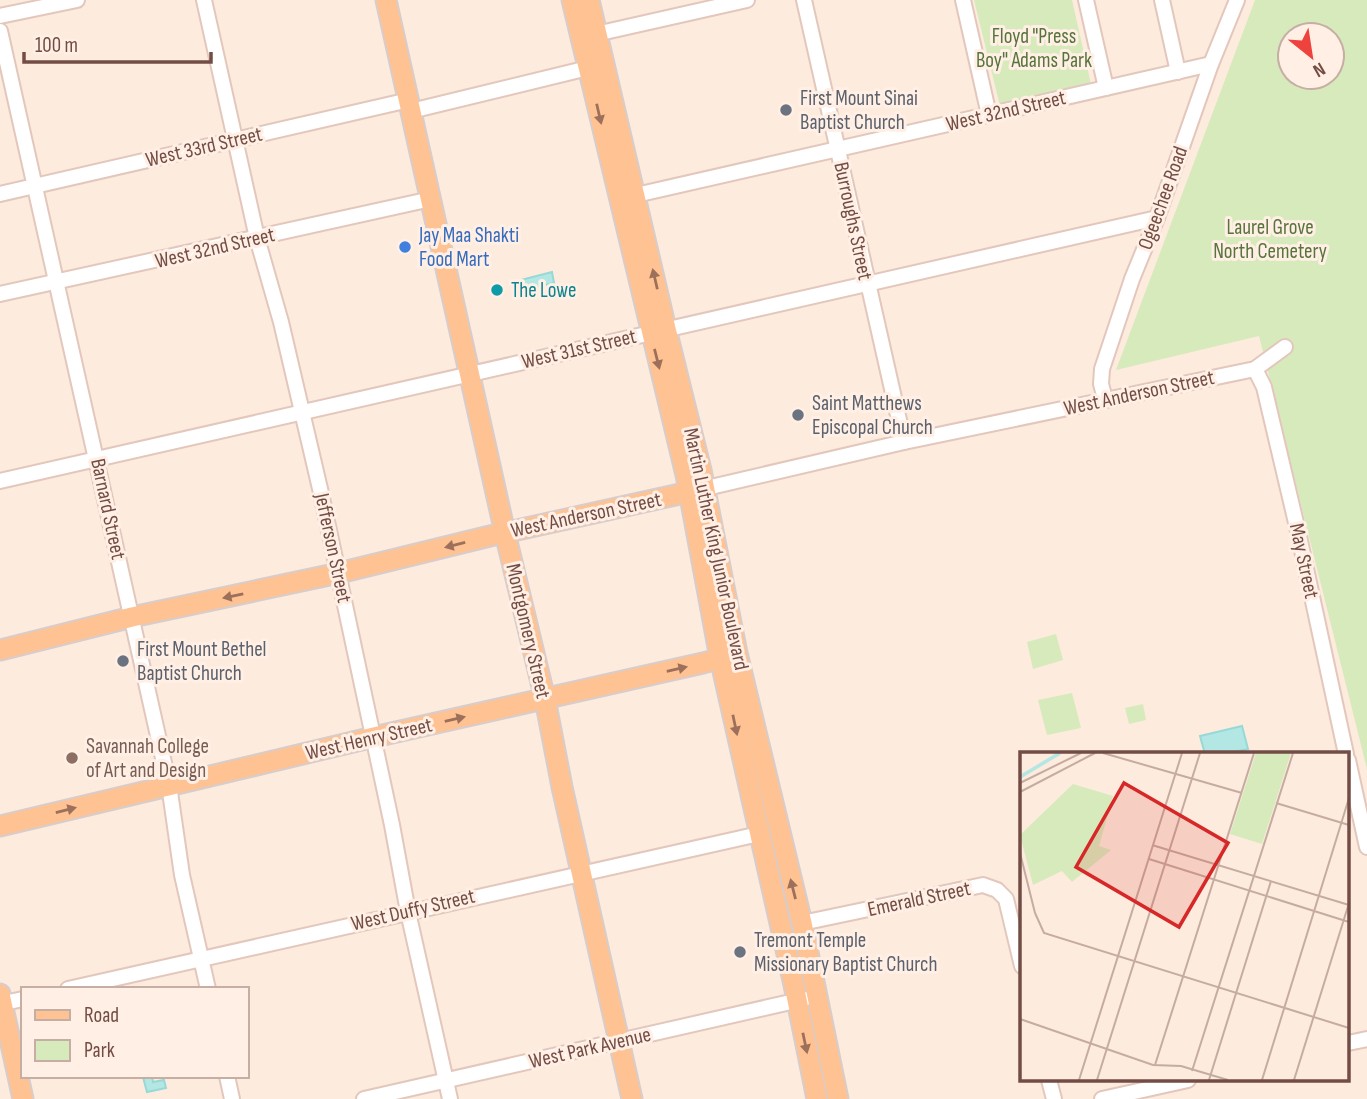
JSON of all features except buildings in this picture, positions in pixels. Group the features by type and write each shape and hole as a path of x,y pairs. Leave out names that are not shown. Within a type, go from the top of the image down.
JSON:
{"main road":[{"name":"Montgomery Street","path":"386,0 505,533 545,699 632,1099"},
{"name":"Martin Luther King Junior Boulevard","path":"572,0 697,490 729,655 759,834 838,1099"},
{"name":"Martin Luther King Junior Boulevard","path":"589,0 636,195 658,331"},
{"name":"West Anderson Street","path":"0,650 132,617 339,573 697,490"},
{"name":"Martin Luther King Junior Boulevard","path":"729,655 802,923 806,998 817,1099"},
{"name":"West Henry Street","path":"0,826 729,655"},
{"path":"1,1001 23,1099"}],"street":[{"path":"0,16 77,0"},
{"name":"Jefferson Street","path":"204,0 257,238 281,322 339,573 408,912 450,1099"},
{"path":"596,34 747,0"},
{"name":"Burroughs Street","path":"804,0 904,442"},
{"path":"963,0 989,115"},
{"path":"1086,0 1106,88"},
{"path":"1162,0 1178,72"},
{"name":"Ogeechee Road","path":"1105,399 1101,384 1102,369 1132,279 1237,0"},
{"name":"Barnard Street","path":"0,31 169,785 182,875 208,987"},
{"name":"West 32nd Street","path":"636,195 1211,64"},
{"name":"West 33rd Street","path":"0,194 235,140 588,68"},
{"name":"West 32nd Street","path":"0,294 430,199"},
{"name":"West 31st Street","path":"0,481 1157,218"},
{"path":"1255,369 1285,347"},
{"name":"West Anderson Street","path":"697,490 904,442 1255,369"},
{"name":"May Street","path":"1255,369 1264,387 1346,752"},
{"path":"1350,769 1367,847"},
{"name":"West Duffy Street","path":"77,987 759,834"},
{"name":"Emerald Street","path":"802,923 983,886 997,891 1006,899 1020,957"},
{"name":"West Park Avenue","path":"364,1099 806,998"},
{"path":"1,1001 21,999"},
{"path":"227,1078 232,1099"},
{"path":"1050,1082 1054,1099"},
{"path":"1101,1099 1179,1082"}],"green space":[{"name":"Floyd \"Press Boy\" Adams Park","path":"974,0 1072,0 1091,84 1000,106"},
{"name":"Laurel Grove North Cemetery","path":"1255,0 1367,0 1367,769 1259,336 1116,370"},
{"path":"1056,634 1063,660 1033,669 1027,642"},
{"path":"1072,693 1081,728 1047,735 1038,700"},
{"path":"1143,704 1146,720 1129,724 1125,708"}],"water":[{"path":"552,272 554,283 524,290 521,280"},
{"path":"1242,726 1248,749 1204,752 1200,736"},
{"path":"143,1078 152,1078 153,1082 164,1080 166,1088 147,1092"}],"place":[{"name":"First Mount Sinai Baptist Church","path":"786,110"},
{"name":"Jay Maa Shakti Food Mart","path":"405,247"},
{"name":"The Lowe","path":"497,290"},
{"name":"Saint Matthews Episcopal Church","path":"798,415"},
{"name":"First Mount Bethel Baptist Church","path":"123,661"},
{"name":"Savannah College of Art and Design","path":"72,758"},
{"name":"Tremont Temple Missionary Baptist Church","path":"740,952"}]}
